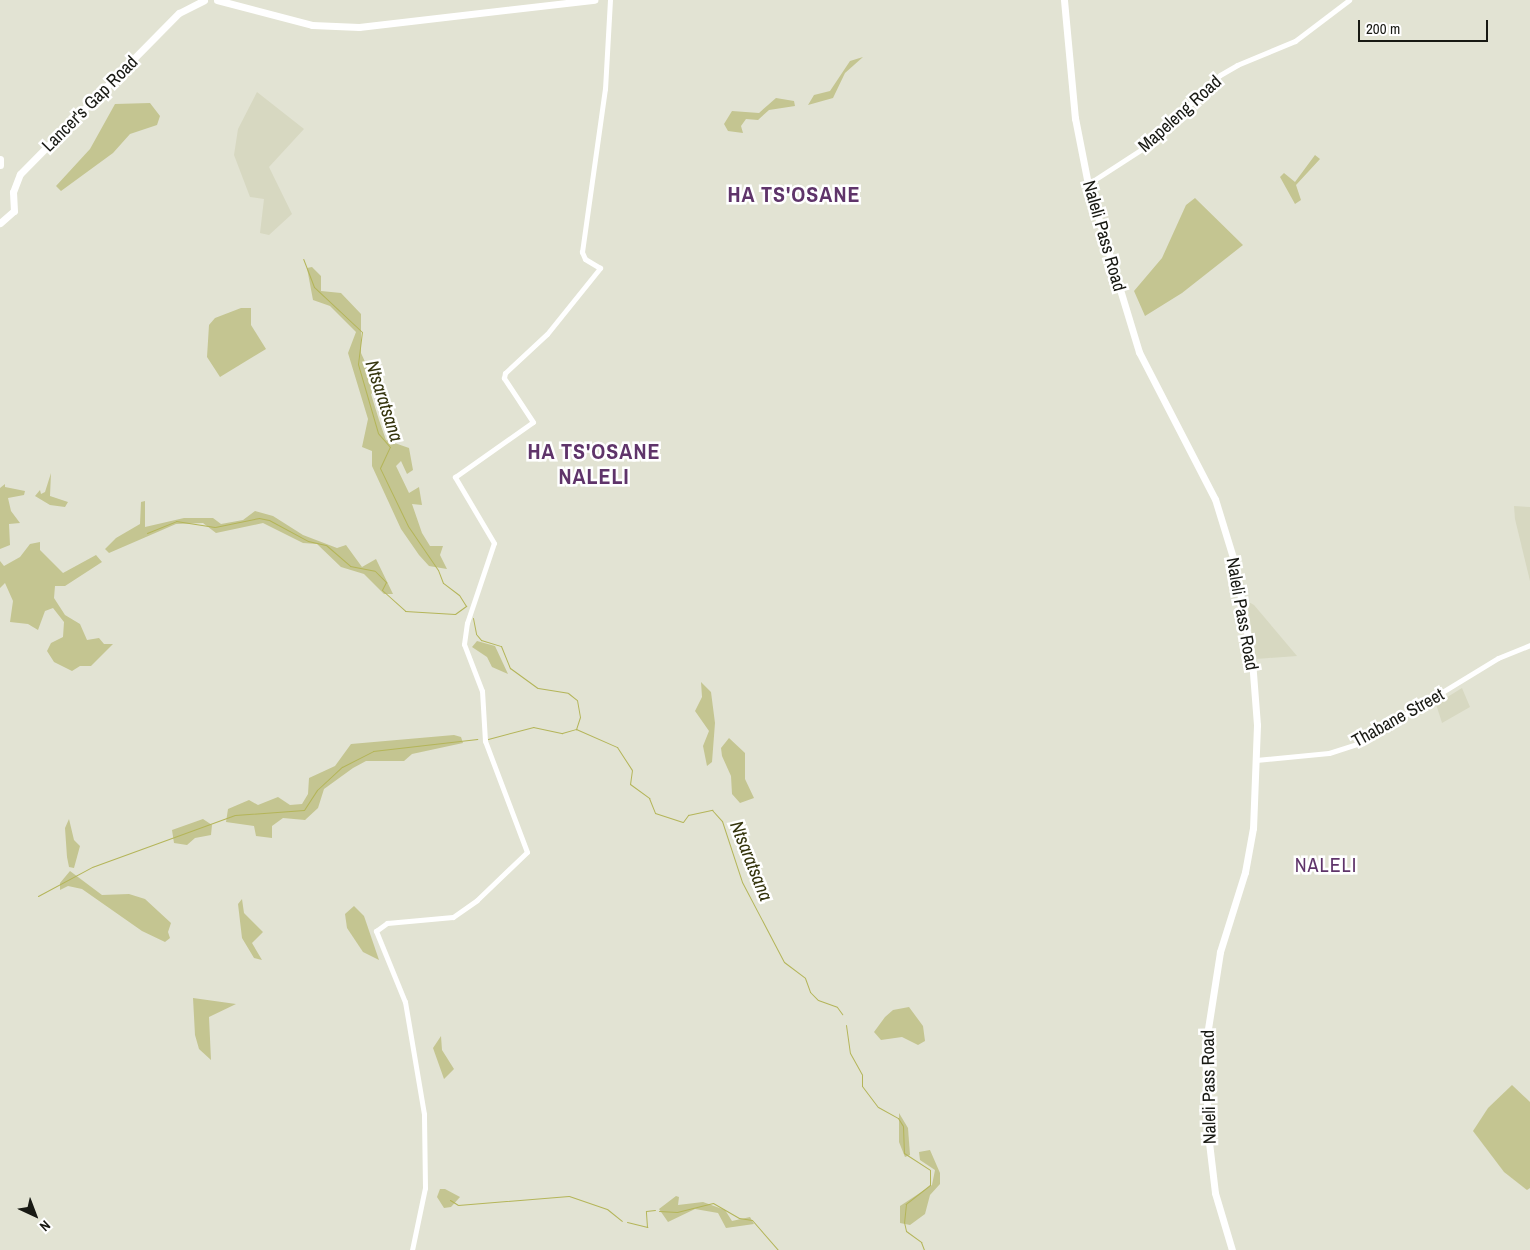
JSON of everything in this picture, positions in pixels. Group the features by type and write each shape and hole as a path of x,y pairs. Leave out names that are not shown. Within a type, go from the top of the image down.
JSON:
{"main road":[{"name":"Lancer's Gap Road","path":"0,223 14,211 13,192 20,174 179,12 204,0"},
{"path":"217,0 312,25 360,27 592,0"},
{"name":"Naleli Pass Road","path":"1064,0 1075,118 1088,184 1139,352 1216,499 1228,539 1252,660 1256,760 1248,856 1220,952 1205,1048 1212,1168 1232,1250"},
{"path":"0,159 0,165"}],"street":[{"path":"412,1250 425,1188 424,1114 405,1002 376,931 386,923 452,917 477,900 527,852 485,741 482,690 464,644 467,623 494,543 455,476 533,422 504,378 505,372 547,334 600,268 582,254 605,89 610,0"},
{"name":"Mapeleng Road","path":"1088,184 1148,145 1220,75 1237,64 1295,42 1349,0"},
{"name":"Thabane Street","path":"1256,760 1329,753 1357,744 1498,658 1530,645"}],"shaded area":[{"path":"257,92 304,129 269,167 292,214 269,235 260,233 264,199 250,197 234,155 238,129"},
{"path":"1514,506 1530,507 1530,581 1515,519"},
{"path":"1247,601 1254,605 1297,656 1256,659"},
{"path":"1462,688 1470,707 1442,723 1436,704"}],"green space":[{"path":"863,57 845,73 833,98 808,105 814,95 830,91 850,61"},
{"path":"776,98 794,101 795,106 769,110 758,120 746,119 741,126 743,133 728,131 724,124 732,111 759,113"},
{"path":"150,103 160,116 157,125 130,134 113,153 61,191 56,186 90,149 115,104"},
{"path":"1315,155 1320,159 1296,185 1301,200 1295,204 1280,177 1284,173 1295,182"},
{"path":"1195,198 1243,245 1182,293 1145,316 1134,291 1162,258 1186,205"},
{"path":"312,267 321,276 321,291 341,293 361,314 361,353 366,364 375,367 379,389 371,394 379,420 386,440 409,448 413,470 407,474 401,461 396,466 409,493 419,487 422,505 412,504 422,533 430,546 443,546 440,555 447,569 429,566 419,555 401,529 372,466 372,451 362,447 368,419 348,353 356,332 330,306 313,300 307,268"},
{"path":"241,308 251,308 251,325 266,349 220,377 207,357 209,325 215,318"},
{"path":"51,473 50,496 68,502 65,507 50,505 35,496 40,490 41,494 45,492"},
{"path":"5,484 5,487 25,491 24,495 8,498 11,511 20,523 9,524 10,545 0,549 0,488"},
{"path":"145,501 145,527 184,518 213,518 221,524 243,520 255,511 273,516 303,535 337,548 346,545 362,567 376,559 393,594 384,594 364,574 341,567 317,544 303,543 263,523 216,533 203,523 176,524 109,553 105,549 116,538 140,524 141,502"},
{"path":"40,542 40,550 63,573 96,555 102,562 65,586 55,586 54,598 65,615 80,624 87,640 99,638 104,644 113,644 91,666 80,666 72,671 54,662 47,651 51,643 63,637 64,622 53,608 45,611 38,630 28,624 10,622 13,601 5,583 0,588 0,561 4,566 20,557 30,544"},
{"path":"477,641 495,646 508,674 492,667 487,657 472,647"},
{"path":"701,682 711,692 715,723 712,762 707,766 703,746 709,731 695,711 702,697"},
{"path":"454,735 461,737 463,743 412,754 404,761 366,761 353,768 324,789 318,808 305,820 283,818 272,826 272,838 256,836 254,826 226,822 228,809 249,800 258,805 278,797 290,805 302,804 308,794 309,778 335,766 351,744"},
{"path":"729,738 745,753 745,779 754,798 740,803 732,794 731,776 722,756 721,748"},
{"path":"69,819 74,840 80,846 74,868 69,867 67,857 65,828"},
{"path":"203,819 212,825 211,835 195,838 187,845 174,843 172,830"},
{"path":"70,871 102,895 129,894 145,899 171,923 168,932 170,938 165,942 142,931 82,889 68,886 60,890 60,883"},
{"path":"242,899 244,913 263,932 252,943 262,960 254,958 242,938 238,904"},
{"path":"354,906 364,916 379,960 363,952 347,928 345,914"},
{"path":"193,998 236,1004 209,1017 211,1060 199,1049 195,1035"},
{"path":"909,1007 923,1026 925,1041 918,1045 902,1037 881,1040 874,1032 885,1017 893,1010"},
{"path":"441,1036 442,1050 454,1069 444,1079 433,1048"},
{"path":"1512,1085 1530,1102 1530,1188 1527,1190 1504,1172 1473,1131 1488,1108"},
{"path":"899,1113 908,1128 910,1155 905,1157 899,1142"},
{"path":"930,1150 940,1173 940,1184 930,1195 925,1214 910,1225 900,1223 900,1206 932,1185 935,1170 920,1160 919,1152"},
{"path":"440,1189 445,1189 460,1197 451,1207 444,1208 437,1197"},
{"path":"676,1196 679,1197 678,1205 703,1202 725,1210 732,1221 750,1217 754,1224 726,1228 718,1213 695,1209 668,1222 659,1209"}],"waterway":[{"name":"Ntsaratsana","path":"147,533 176,521 215,527 259,518 269,520 308,541 326,545 350,566 375,571 386,582 382,590 405,611 455,614 466,606 459,595 443,583 438,570 408,526 380,468 390,447 378,433 358,364 362,332 314,287 303,259"},
{"name":"Ntsaratsana","path":"473,618 476,634 481,640 501,646 510,668 538,688 568,693 577,700 580,717 576,729 617,747 632,770 630,784 649,798 655,813 683,822 688,815 712,810 722,821 742,882 784,962 805,978 810,992 818,1000 837,1007 842,1014"},
{"path":"488,739 533,727 562,733 576,729"},
{"path":"38,896 92,867 235,815 304,810 317,790 342,767 373,751 477,739"},
{"name":"Ntsaratsana","path":"846,1025 850,1053 862,1075 862,1086 878,1107 898,1118 903,1126 904,1153 930,1170 930,1185 906,1204 904,1222 906,1231 921,1242 924,1250"},
{"path":"450,1200 458,1205 569,1196 607,1209 622,1221"},
{"path":"659,1211 677,1212 713,1203 739,1218 752,1220 778,1250"},
{"path":"627,1222 647,1227 646,1211 655,1210"}],"district":[{"name":"HA TS'OSANE","path":"794,195"},
{"name":"HA TS'OSANE NALELI","path":"594,464"},
{"name":"NALELI","path":"1326,864"}]}
